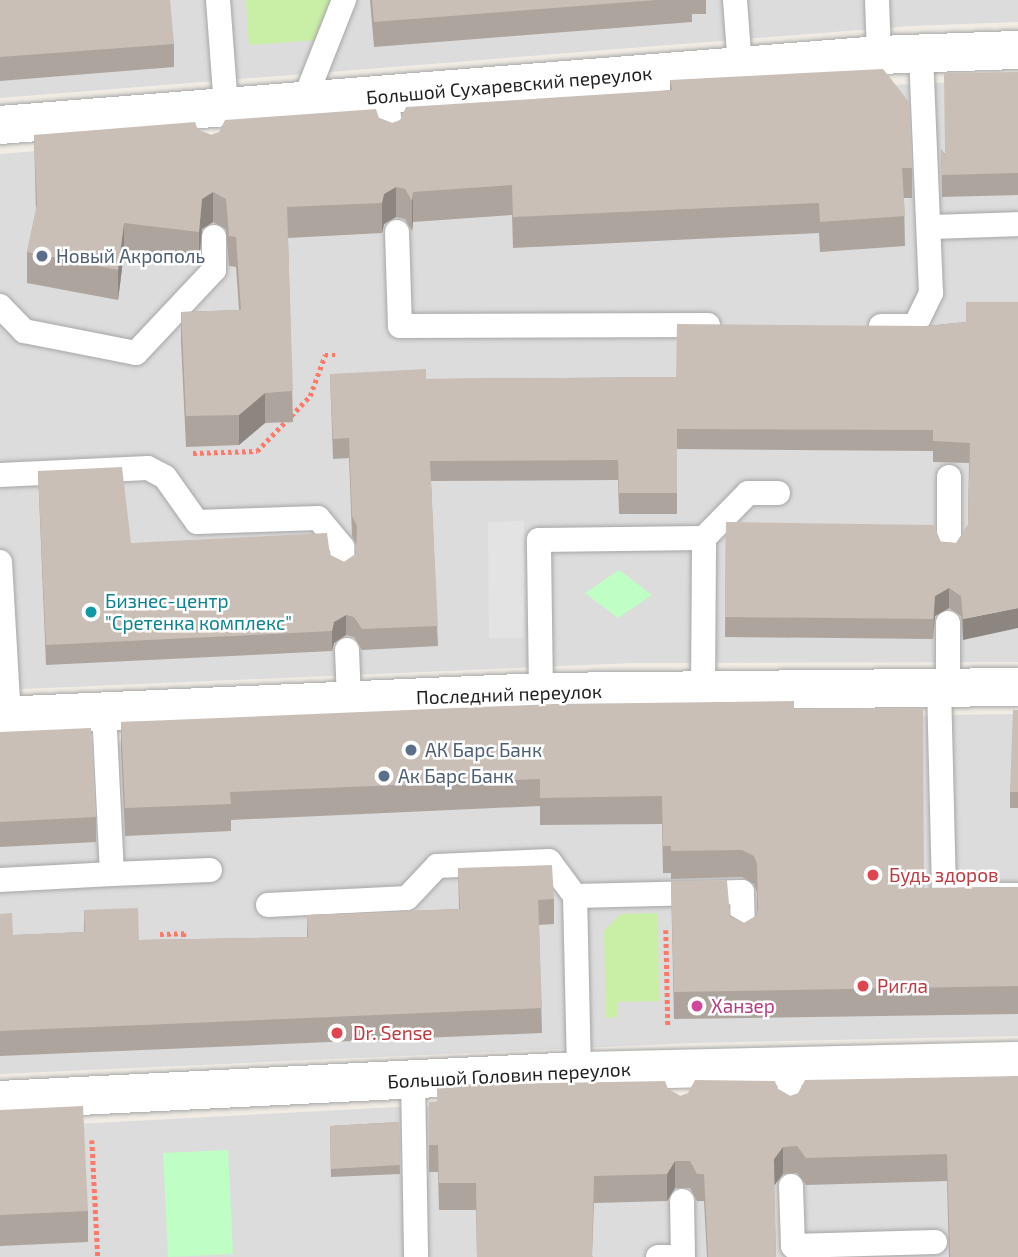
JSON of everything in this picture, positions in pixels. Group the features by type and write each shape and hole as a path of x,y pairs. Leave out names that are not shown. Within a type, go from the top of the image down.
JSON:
{"street":[{"name":"Большой Сухаревский переулок","path":"0,125 214,116 304,101 879,55 1018,50"},
{"name":"Последний переулок","path":"5,716 541,692 1018,687"},
{"name":"Большой Головин переулок","path":"0,1100 675,1064 1018,1061"}],"lane":[{"path":"214,116 218,0"},
{"path":"304,101 344,0"},
{"path":"736,0 740,67"},
{"path":"877,0 879,55"},
{"path":"861,326 915,326 931,293 921,53"},
{"path":"387,95 391,138"},
{"path":"929,228 1018,224"},
{"path":"397,232 400,326 739,325"},
{"path":"0,306 23,331 136,353 214,270 214,237"},
{"path":"0,475 148,468 165,477 197,522 318,518 342,547 343,568"},
{"path":"949,477 949,550"},
{"path":"703,690 704,538 748,493 778,494"},
{"path":"541,692 539,540 704,538"},
{"path":"0,562 5,716"},
{"path":"948,623 943,686 944,895 1018,895"},
{"path":"347,650 349,699"},
{"path":"104,710 112,874"},
{"path":"268,905 407,898 437,866 549,861 575,896 579,1071"},
{"path":"0,880 211,870"},
{"path":"575,896 742,892 743,936"},
{"path":"789,1064 790,1108"},
{"path":"413,1079 415,1257"},
{"path":"792,1185 793,1246 935,1242"},
{"path":"658,1257 683,1256 682,1201"}],"path":[{"path":"280,426 310,396 325,355 339,355"},
{"path":"665,894 675,1064"},
{"path":"160,933 184,933 184,953"},
{"path":"92,1129 98,1257"}],"shaded area":[{"path":"0,0 1018,0 1018,22 910,26 0,98"},
{"path":"1018,79 1018,662 634,663 0,690 0,154 768,91"},
{"path":"524,521 524,638 489,638 488,522"},
{"path":"1018,714 1018,1036 692,1043 0,1074 0,747 548,721"},
{"path":"1018,1090 1018,1257 0,1257 0,1128 415,1106"}],"green space":[{"path":"246,0 334,0 317,40 249,45"},
{"path":"619,570 652,595 618,618 585,593"},
{"path":"658,913 659,1001 617,1002 617,1017 606,1018 604,931 621,914"},
{"path":"228,1150 233,1254 168,1257 163,1153"}],"building":[{"path":"0,0 170,0 174,44 0,57"},
{"path":"372,0 656,0 374,22"},
{"path":"883,69 909,102 912,168 902,168 905,216 820,222 819,203 513,217 512,185 413,192 412,201 405,189 396,187 384,194 382,203 287,207 293,391 265,393 239,415 186,416 181,312 241,310 236,237 229,236 226,199 213,192 202,199 199,232 124,223 118,270 27,252 37,204 34,135 195,122 198,130 211,135 219,132 225,120 376,109 379,118 392,123 400,120 406,107 672,90 670,80"},
{"path":"1018,72 1018,173 942,175 941,149 945,155 944,73"},
{"path":"966,302 1018,302 1018,608 963,619 961,596 949,588 935,596 933,619 725,617 726,522 934,525 941,542 956,543 968,525 970,443 933,441 933,430 677,429 677,493 619,493 618,460 430,461 438,626 362,629 354,617 346,615 334,622 332,631 46,645 38,471 122,467 131,543 327,533 330,555 344,562 356,554 357,526 352,516 349,438 333,439 330,374 426,369 426,379 676,377 677,324 926,326 966,322"},
{"path":"794,701 794,709 923,708 924,888 1018,887 1018,986 674,992 671,881 727,880 730,916 744,923 756,916 758,909 757,864 754,856 742,850 671,851 671,846 663,846 662,796 540,798 540,779 230,792 231,804 125,808 121,722 554,704"},
{"path":"1013,710 1018,710 1018,792 1010,792"},
{"path":"91,728 96,817 0,822 0,732"},
{"path":"552,865 554,899 538,900 542,1008 0,1031 0,914 12,913 13,935 85,932 84,910 138,908 139,940 308,937 307,915 460,909 458,868"},
{"path":"1018,1076 1018,1257 950,1257 947,1154 806,1158 797,1146 783,1147 774,1159 776,1257 708,1257 704,1174 697,1174 690,1161 675,1161 667,1174 594,1176 593,1257 477,1257 476,1183 439,1183 438,1145 429,1145 429,1102 437,1102 437,1085 665,1081 668,1089 680,1096 688,1093 695,1080 775,1081 778,1089 790,1096 798,1093 805,1080"},
{"path":"83,1106 88,1211 0,1215 0,1110"},
{"path":"399,1122 400,1165 331,1169 330,1126"}],"place":[{"name":"Новый Акрополь","path":"42,256"},
{"name":"Бизнес-центр \"Сретенка комплекс\"","path":"91,612"},
{"name":"АК Барс Банк","path":"411,750"},
{"name":"Ак Барс Банк","path":"384,776"},
{"name":"Будь здоров","path":"873,875"},
{"name":"Ригла","path":"863,986"},
{"name":"Ханзер","path":"697,1006"},
{"name":"Dr. Sense","path":"337,1033"}]}
